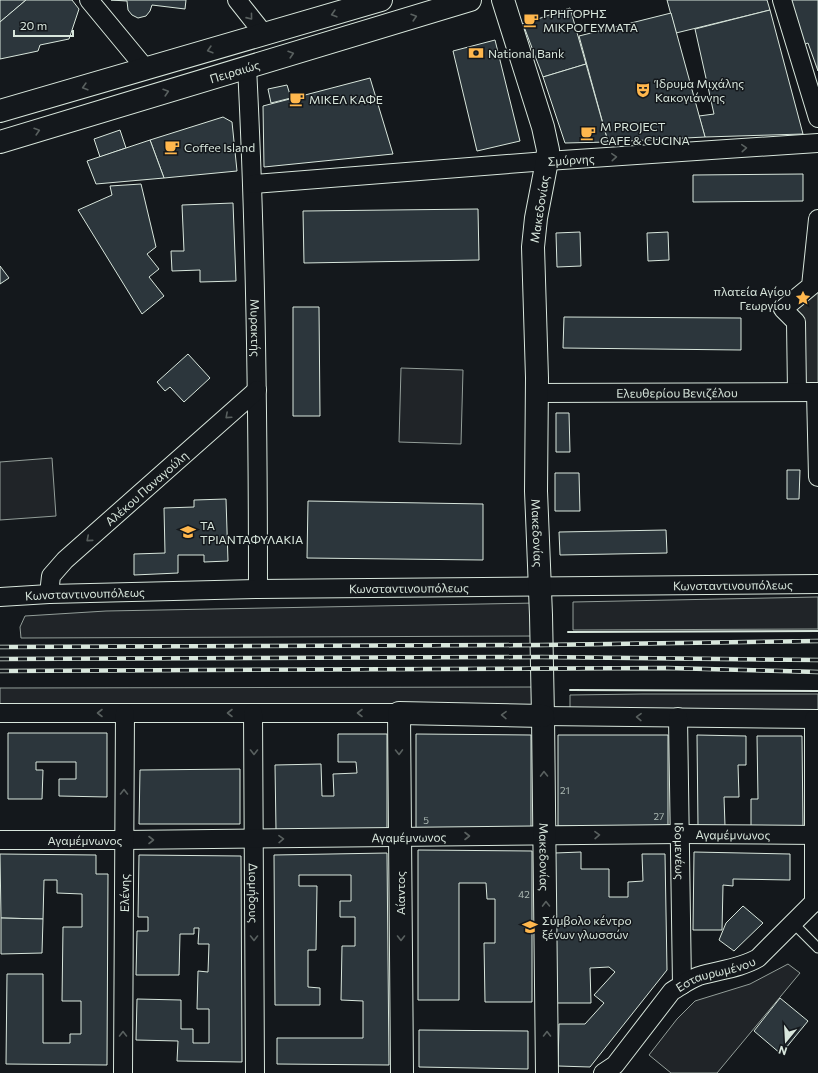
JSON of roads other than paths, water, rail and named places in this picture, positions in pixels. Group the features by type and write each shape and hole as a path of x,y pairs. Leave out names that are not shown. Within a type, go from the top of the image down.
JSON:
{"street":[{"path":"89,0 146,69"},
{"path":"237,0 264,34"},
{"name":"Πειραιώς","path":"0,142 470,0"},
{"name":"Μακεδονίας","path":"503,0 544,127 548,150 536,218 533,248 536,393 536,491 543,716 547,1073"},
{"path":"782,0 818,118"},
{"path":"1,109 146,69 374,1"},
{"name":"Μυρακτής","path":"247,67 253,184 258,390 258,590"},
{"name":"Σμύρνης","path":"253,184 547,161 818,143"},
{"path":"797,392 796,322 783,309 811,286 818,219"},
{"name":"Αλέκου Παναγούλη","path":"49,594 51,576 65,560 258,390"},
{"path":"817,392 818,477"},
{"name":"Ελευθερίου Βενιζέλου","path":"536,393 817,392"},
{"name":"Κωνσταντινουπόλεως","path":"0,597 49,594 258,590 818,584"},
{"path":"0,713 399,713 816,719 816,900"},
{"name":"Ελένης","path":"123,1073 125,713"},
{"name":"Διομήδους","path":"254,713 255,1073"},
{"name":"Αίαντος","path":"399,713 402,1073"},
{"name":"Ιδομενέως","path":"678,718 682,985"},
{"name":"Αγαμέμνωνος","path":"0,840 254,839 680,834 816,835"},
{"name":"Εσταυρωμένου","path":"603,1073 614,1065 672,992 698,976 749,964 758,958 816,900"}],"lane":[{"path":"793,923 818,948"}],"railway":[{"path":"0,647 542,645 818,641"},
{"path":"0,659 542,657 818,660"},
{"path":"0,671 667,668 818,672"}],"place":[{"name":"ΓΡΗΓΟΡΗΣ ΜΙΚΡΟΓΕΥΜΑΤΑ","path":"531,20"},
{"name":"National Bank","path":"476,53"},
{"name":"Ίδρυμα Μιχάλης Κακογιάννης","path":"643,90"},
{"name":"ΜΙΚΕΛ ΚΑΦΕ","path":"297,99"},
{"name":"M PROJECT CAFE & CUCINA","path":"588,133"},
{"name":"Coffee Island","path":"172,147"},
{"name":"πλατεία Αγίου Γεωργίου","path":"803,298"},
{"name":"ΤΑ ΤΡΙΑΝΤΑΦΥΛΑΚΙΑ","path":"188,532"},
{"name":"Σύμβολο κέντρο ξένων γλωσσών","path":"530,927"}]}
